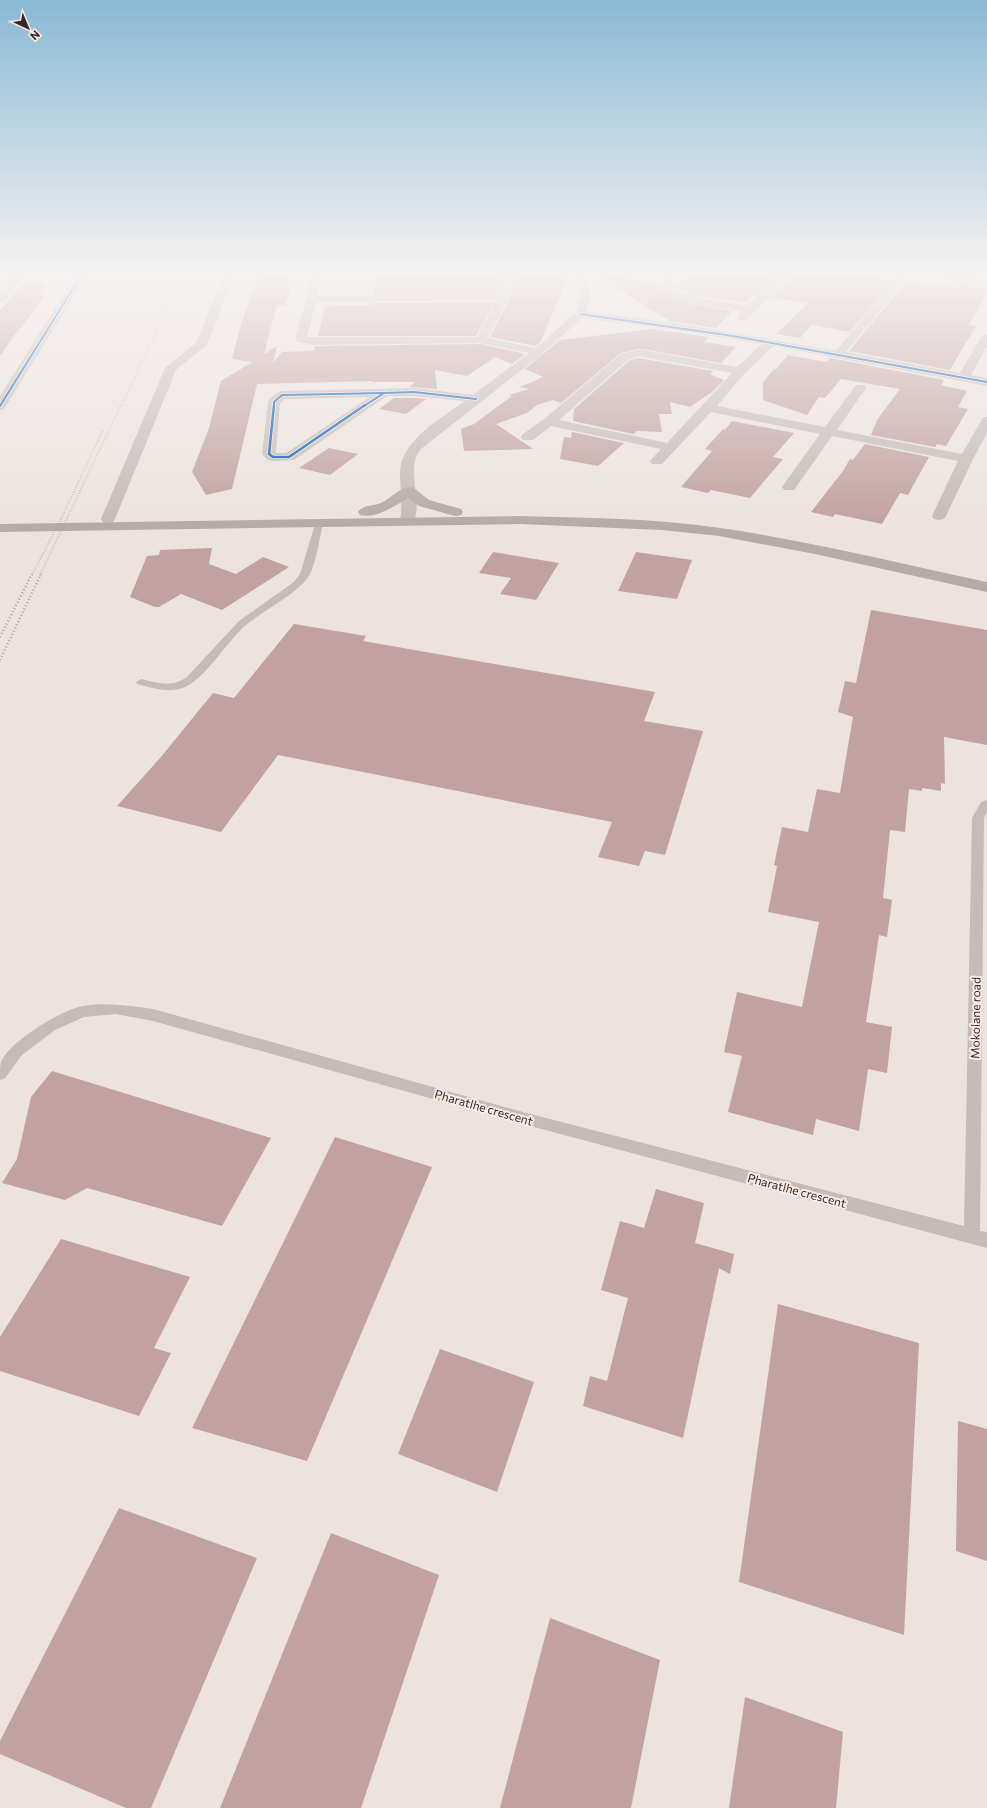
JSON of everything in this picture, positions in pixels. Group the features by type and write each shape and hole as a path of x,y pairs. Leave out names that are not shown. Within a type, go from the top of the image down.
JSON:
{"main road":[{"path":"365,512 386,506 409,491 424,503 456,512"},
{"path":"0,520 108,519 365,512 409,516 662,526 816,545 987,587"},
{"path":"0,528 319,524 456,512 568,514 653,518 720,525 987,579"}],"street":[{"path":"0,406 32,355"},
{"path":"108,519 170,368 187,355"},
{"path":"409,516 407,464 414,448 422,440 534,355"},
{"path":"528,438 549,422 627,355"},
{"path":"656,355 740,371"},
{"path":"657,461 756,355"},
{"path":"840,355 987,382"},
{"path":"963,378 976,355"},
{"path":"789,487 860,388"},
{"path":"385,392 288,457 273,457 269,454 274,402 282,395 385,392 432,393 476,399"},
{"path":"708,408 966,460"},
{"path":"939,516 987,421"},
{"path":"549,422 669,448"}],"lane":[{"path":"141,682 177,688 183,686 191,679 242,623 297,584 305,574 319,524"},
{"name":"Mokolane road","path":"980,1238 978,818 987,804"},
{"name":"Pharatlhe crescent","path":"0,1074 17,1051 50,1026 82,1012 115,1009 153,1015 523,1118 980,1238"}],"building":[{"path":"233,355 275,355 273,363 279,355 523,355 512,364 495,357 467,376 435,370 437,389 409,387 415,382 372,381 257,384 232,489 206,495 192,472 209,428 221,381 252,362 232,359"},
{"path":"541,355 618,355 561,403 553,400 537,405 527,413 496,424 533,449 464,451 461,429 474,424 512,396 509,395 529,389 520,387 543,377 525,369"},
{"path":"679,355 728,355 721,363"},
{"path":"788,355 790,355 826,362 830,358 944,380 941,385 967,391 958,407 968,409 946,446 937,444 935,447 871,435 877,420 900,389 841,379 825,398 819,397 807,415 763,400 763,382 774,369 776,369"},
{"path":"872,355 959,355 950,370"},
{"path":"638,358 713,371 710,374 724,380 712,392 690,407 670,402 672,414 659,414 662,432 637,431 633,434 573,421 574,409 630,360"},
{"path":"394,398 426,399 406,414 379,409"},
{"path":"732,421 794,433 773,457 783,459 750,498 711,490 708,493 681,487 712,451 705,449 723,429 725,430"},
{"path":"572,432 624,443 598,466 560,459 564,437 571,438"},
{"path":"865,444 929,457 908,495 900,493 882,524 835,514 833,517 811,512 843,471 850,459 853,460"},
{"path":"329,448 358,454 330,475 299,468"},
{"path":"212,548 209,564 236,574 263,557 289,567 222,610 181,594 159,607 155,607 130,597 147,556 159,555 160,550"},
{"path":"493,552 559,563 536,600 500,594 511,578 479,573"},
{"path":"636,552 692,560 677,599 618,591"},
{"path":"871,610 987,630 987,745 944,737 945,784 941,783 941,791 922,788 922,791 909,789 905,832 890,830 883,898 892,900 887,937 879,935 866,1022 892,1027 887,1073 868,1069 859,1131 816,1119 813,1135 728,1112 742,1056 724,1052 737,992 802,1007 819,922 768,912 777,866 774,865 782,827 808,832 817,789 840,793 853,717 838,712 845,681 856,683"},
{"path":"294,624 366,636 363,641 655,692 644,721 703,731 665,855 645,851 639,866 598,857 612,822 278,755 221,832 117,806 161,757 213,693 234,698"},
{"path":"52,1071 271,1138 222,1226 87,1188 65,1200 2,1183 17,1159 31,1097"},
{"path":"335,1137 432,1167 307,1461 192,1428"},
{"path":"656,1189 704,1203 695,1243 734,1254 730,1274 719,1268 683,1438 583,1406 590,1376 607,1381 628,1298 601,1290 620,1221 644,1228"},
{"path":"61,1239 190,1277 154,1348 171,1353 139,1416 0,1371 0,1337"},
{"path":"778,1304 919,1343 904,1635 739,1582"},
{"path":"440,1349 534,1382 497,1492 398,1454"},
{"path":"958,1421 987,1429 987,1561 956,1551"},
{"path":"119,1508 257,1558 151,1808 126,1808 0,1754 0,1741"},
{"path":"331,1533 439,1575 361,1808 220,1808"},
{"path":"550,1618 660,1660 631,1808 500,1808"},
{"path":"745,1697 843,1732 836,1808 729,1808"}],"railway":[{"path":"121,406 145,355"},
{"path":"40,575 121,405"},
{"path":"32,575 61,519 103,430"},
{"path":"0,637 32,574"},
{"path":"0,660 41,574"}],"cycle path":[{"path":"0,406 32,355"},
{"path":"841,355 987,382"},
{"path":"385,392 289,457 273,457 269,454 274,402 282,395 414,392 476,399"}]}
